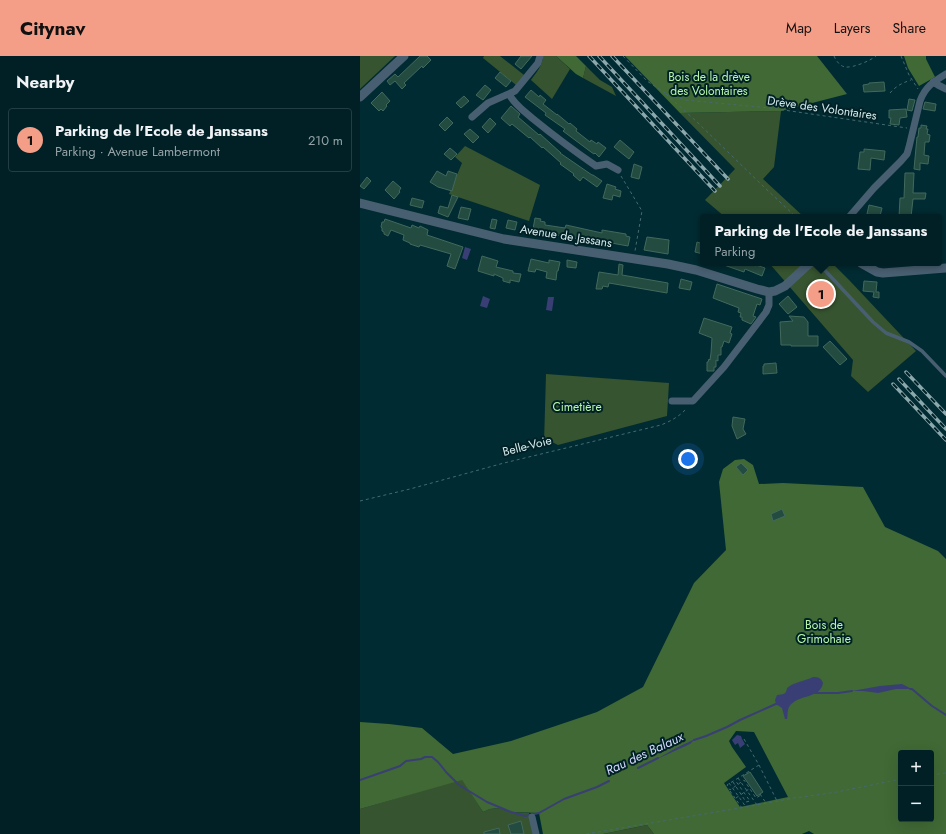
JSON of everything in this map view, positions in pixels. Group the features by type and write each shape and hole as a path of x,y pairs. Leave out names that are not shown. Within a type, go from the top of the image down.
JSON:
{"street":[{"path":"360,97 404,56"},
{"path":"472,117 488,103 515,91 538,63 540,56"},
{"path":"852,214 904,158 909,147 922,94 934,82 946,74"},
{"path":"934,82 946,89"},
{"path":"509,94 512,100 552,135 574,151 596,166 607,164 618,170"},
{"name":"Avenue de Jassans","path":"360,203 504,239 696,270 769,292"},
{"path":"672,401 693,401 720,372 766,312 769,305 769,292 785,286 807,266"},
{"path":"867,266 883,273 946,268"},
{"path":"532,817 536,834"}],"lane":[{"path":"821,266 873,322 886,333 909,342 922,351 946,376"}],"path":[{"name":"Drève des Volontaires","path":"623,56 647,81 665,93 685,100 770,108 902,127 913,130"},
{"path":"834,56 836,61 845,67 853,66 876,56"},
{"path":"901,56 912,80 922,94"},
{"path":"890,93 901,83 912,80"},
{"path":"665,93 793,214"},
{"path":"618,170 642,211 634,259"},
{"name":"Belle-Voie","path":"360,501 504,463 661,425 673,420 693,401"},
{"path":"744,739 759,764 778,802"},
{"path":"742,808 727,786 729,783 759,764"},
{"path":"934,775 946,773"},
{"path":"741,776 756,798"},
{"path":"738,778 757,805"},
{"path":"735,780 750,801 746,802"},
{"path":"730,790 744,780"},
{"path":"586,834 837,792 898,780"},
{"path":"732,781 749,807"},
{"path":"729,783 746,807"},
{"path":"736,798 750,789"},
{"path":"753,799 760,795 766,804"}],"green space":[{"path":"360,56 395,56 360,89"},
{"path":"484,56 500,56 524,75 516,85 483,58"},
{"path":"543,56 556,56 570,69 552,99 531,80 541,66"},
{"path":"556,56 576,56 586,66 583,78 576,74"},
{"name":"Bois de la drève des Volontaires","path":"625,56 817,56 847,94 781,111 680,113"},
{"path":"904,56 926,56 935,77 919,86 908,68"},
{"path":"586,66 600,80 612,87 616,96 583,78"},
{"path":"781,111 774,167 763,179 801,214 721,214 705,200 735,169 680,113"},
{"path":"465,146 540,185 529,221 449,194 462,163 455,157"},
{"path":"772,266 835,266 916,351 868,392 851,376 853,360"},
{"name":"Cimetière","path":"546,374 669,383 667,416 558,445 554,443 544,443"},
{"name":"Bois de Grimohaie","path":"744,459 753,465 759,484 783,483 863,487 885,527 938,551 946,559 946,834 814,834 809,831 802,834 654,834 647,825 603,834 543,834 539,813 510,812 498,808 483,812 462,780 360,809 360,722 422,728 453,754 511,741 597,712 643,687 694,583 726,550 719,482 723,469 735,460","holes":["736,731 754,732 788,797 740,807 724,783 746,767 729,741"]},
{"path":"462,779 483,812 498,808 510,812 529,813 533,834 360,834 360,809"},
{"path":"647,825 654,834 603,834"}],"water":[{"path":"465,247 471,249 467,260 462,258"},
{"path":"483,296 490,299 487,308 480,306"},
{"path":"548,297 554,297 552,311 546,310"},
{"path":"813,677 821,680 823,683 821,688 818,692 793,703 788,708 787,719 785,719 782,708 776,704 775,700 777,695 785,693 787,688 793,684"},
{"path":"902,684 912,689 896,689 878,693 852,691 880,686"},
{"path":"737,735 741,736 745,744 740,748 738,743 735,745 732,740"},
{"path":"695,739 690,744 655,760 676,748"}],"building":[{"path":"420,56 427,56 431,60 423,68 422,66 404,83 406,85 402,89 395,81 390,85 387,81 395,74 398,77"},
{"path":"521,56 532,56 521,69 515,64"},
{"path":"500,72 511,81 506,87 495,78"},
{"path":"884,82 885,91 864,92 863,85"},
{"path":"485,85 491,90 483,100 476,95"},
{"path":"531,90 539,97 540,95 546,100 543,104 569,124 570,123 577,129 576,131 590,142 591,140 597,144 598,142 606,148 599,157 563,131 565,129 545,115 546,113 525,97"},
{"path":"382,92 390,101 383,111 381,109 379,111 371,103"},
{"path":"464,96 469,101 461,108 456,103"},
{"path":"909,99 915,100 912,111 907,110"},
{"path":"925,102 936,104 935,111 923,109"},
{"path":"511,106 520,114 518,117 539,135 540,134 560,153 602,181 597,187 583,177 580,181 543,147 542,148 512,124 510,126 501,118"},
{"path":"906,109 907,117 900,118 899,125 890,124 891,118 889,118 889,110"},
{"path":"447,117 453,123 445,131 439,125"},
{"path":"490,118 496,124 488,133 482,127"},
{"path":"921,125 927,126 927,134 930,135 929,142 925,142 924,155 929,156 928,164 920,163 920,170 914,169 917,137"},
{"path":"470,129 479,137 473,143 464,134"},
{"path":"620,140 634,152 629,159 614,147"},
{"path":"450,148 457,154 451,160 444,154"},
{"path":"864,149 885,151 884,160 871,158 870,170 858,169 860,152 864,152"},
{"path":"634,164 642,167 639,179 631,177"},
{"path":"437,171 446,176 448,171 457,174 452,191 438,187 430,182"},
{"path":"905,173 914,173 913,193 926,193 925,199 913,199 911,214 899,214 900,198 904,198"},
{"path":"367,177 371,181 364,189 360,186"},
{"path":"393,181 401,188 399,191 400,192 394,199 385,190"},
{"path":"607,184 616,187 615,189 621,191 620,197 613,195 612,200 603,198"},
{"path":"452,195 458,197 448,217 438,213 440,206 448,208"},
{"path":"412,198 424,201 422,208 410,205"},
{"path":"869,205 882,208 880,214 867,214"},
{"path":"461,207 471,209 468,220 458,218"},
{"path":"535,218 541,219 540,221 545,222 545,225 565,228 566,225 602,233 602,230 626,234 626,236 630,237 628,246 606,242 606,244 540,232 533,229"},
{"path":"385,219 411,228 412,225 419,228 420,226 428,230 427,235 463,247 455,269 447,266 451,254 420,245 419,247 410,244 403,240 404,235 391,230 388,236 384,234 381,227 382,222 384,222"},
{"path":"492,219 497,220 495,229 490,228"},
{"path":"508,220 517,222 515,230 506,228"},
{"path":"647,237 669,240 668,254 644,250"},
{"path":"697,242 700,243 700,253 695,252"},
{"path":"482,256 498,261 496,267 521,274 519,282 510,280 510,283 503,281 503,278 494,274 494,276 478,271"},
{"path":"531,259 549,263 549,260 560,262 556,280 546,278 547,272 536,269 535,272 528,271"},
{"path":"567,260 577,262 576,268 567,267"},
{"path":"619,264 623,265 622,275 668,283 667,293 609,283 608,287 603,286 602,289 596,289 599,272 618,275"},
{"path":"727,266 759,266 765,268 762,276 745,269 744,272"},
{"path":"681,279 692,282 690,290 679,288"},
{"path":"864,281 877,282 876,292 879,292 879,298 873,297 874,292 863,291"},
{"path":"717,284 762,299 760,305 757,304 753,316 756,317 751,324 742,320 742,317 740,317 741,313 738,312 739,308 713,298"},
{"path":"788,296 797,307 788,314 779,304"},
{"path":"789,316 804,317 808,322 808,336 818,336 818,346 781,345 780,322 793,321"},
{"path":"704,318 732,327 730,333 732,334 729,343 724,341 721,347 721,355 718,355 718,361 716,360 716,367 714,367 714,371 707,371 707,362 709,359 710,360 712,338 699,333"},
{"path":"830,341 847,359 840,365 823,347"},
{"path":"776,363 777,373 763,374 764,364"},
{"path":"733,417 745,419 743,429 746,434 737,439 732,426"},
{"path":"741,463 748,470 743,475 736,467"},
{"path":"782,509 785,516 773,521 771,514"},
{"path":"750,772 763,792 757,796 743,776"},
{"path":"521,821 524,834 511,834 508,825"},
{"path":"499,828 500,834 484,834 484,832"}],"waterway":[{"name":"Rau des Balaux","path":"910,689 946,715"},
{"name":"Rau des Balaux","path":"815,693 838,693 852,691"},
{"name":"Rau des Balaux","path":"694,740 727,727 778,703"},
{"name":"Rau des Balaux","path":"360,780 400,766 406,761 432,757 459,785 487,802 525,816 539,813 564,799 609,781"},
{"name":"Rau des Balaux","path":"638,768 658,758"}],"railway":[{"path":"589,56 715,191"},
{"path":"599,56 720,186"},
{"path":"612,56 728,179"},
{"path":"906,372 946,414"},
{"path":"899,379 946,429"},
{"path":"893,384 946,440"}],"place":[{"name":"Parking de l'Ecole de Janssans","path":"821,294"}]}
